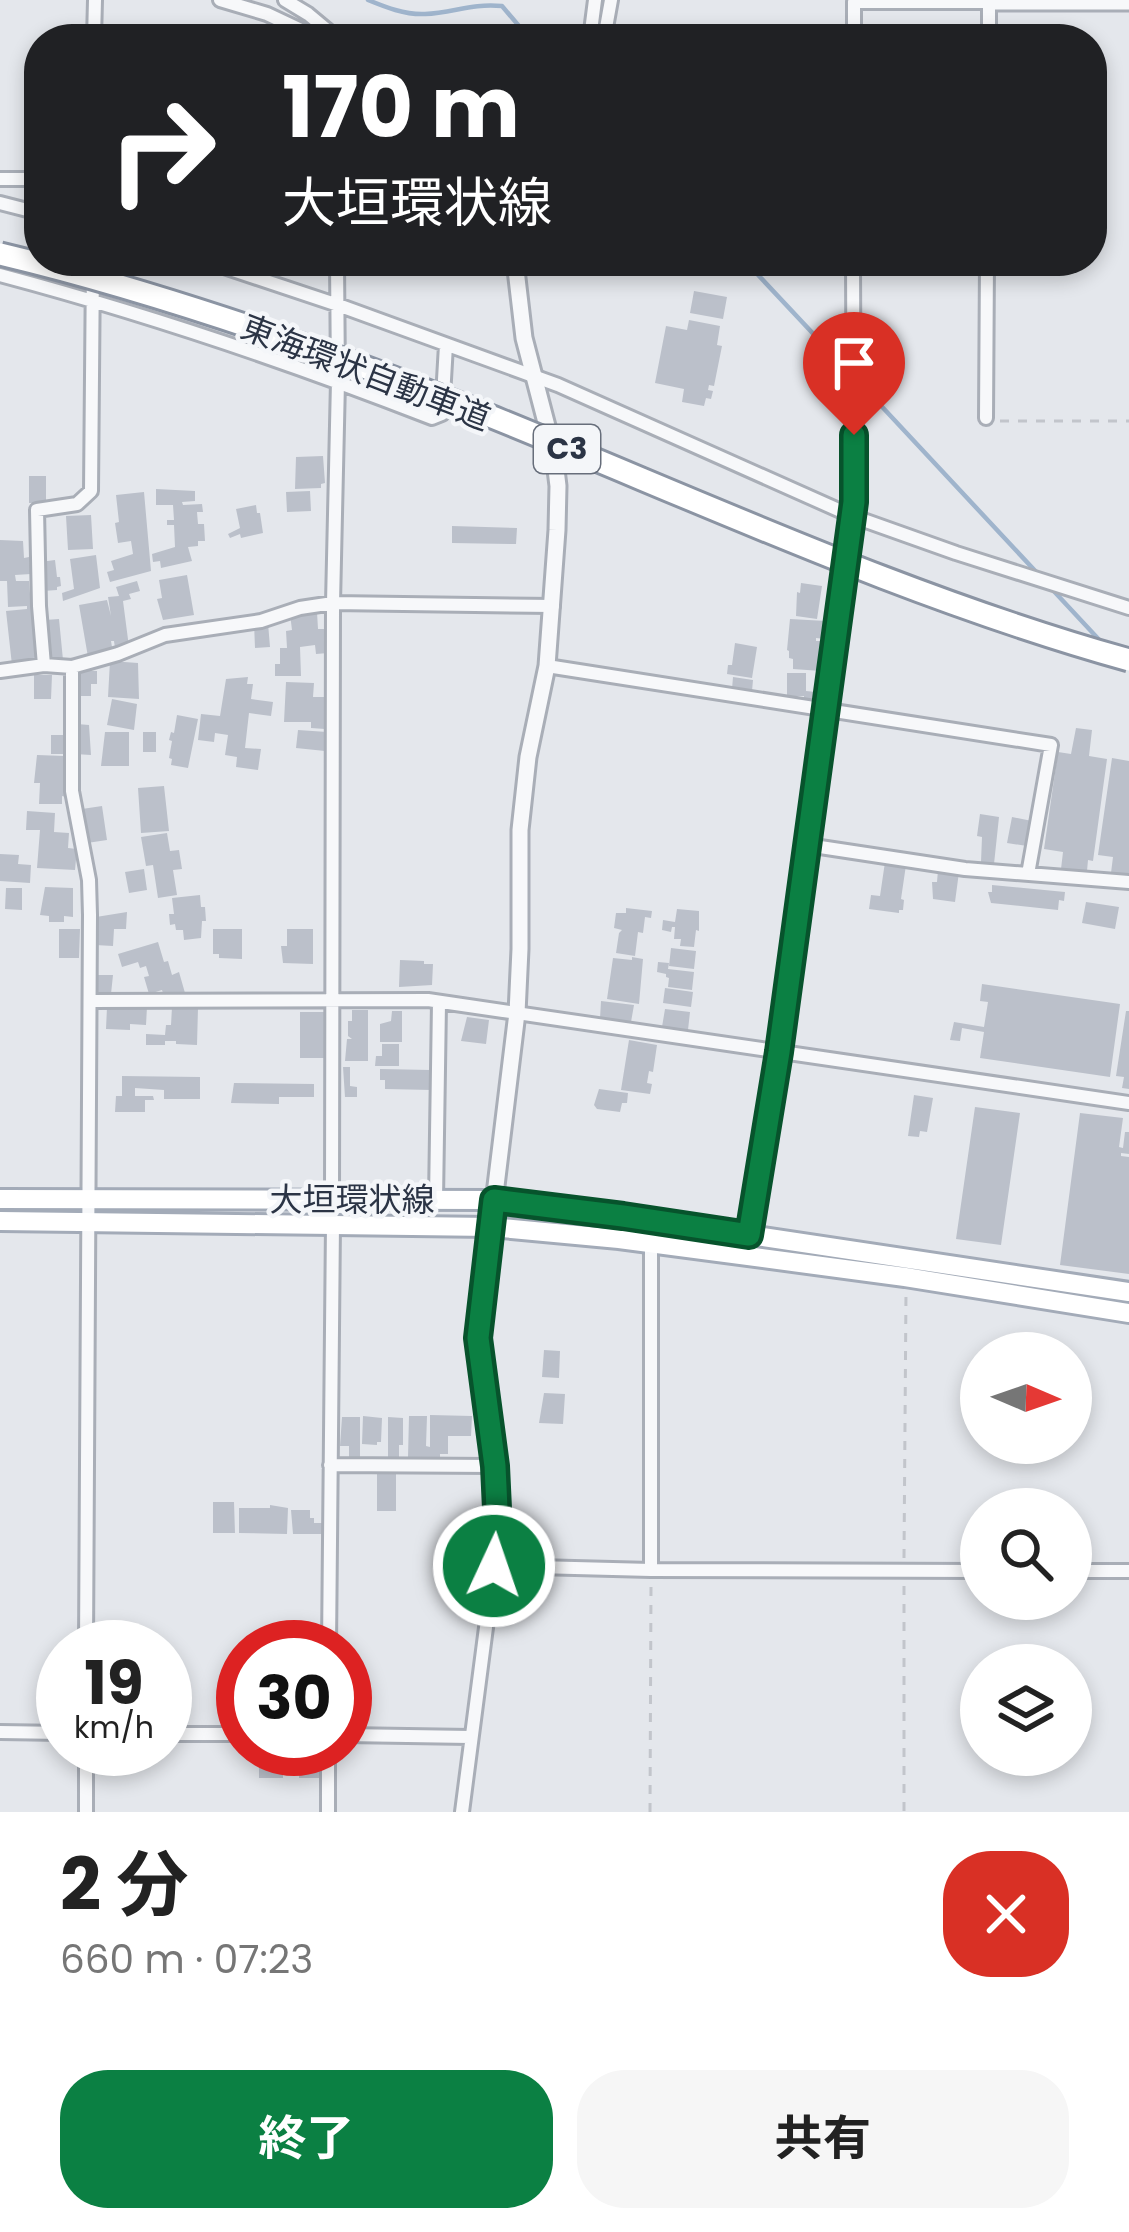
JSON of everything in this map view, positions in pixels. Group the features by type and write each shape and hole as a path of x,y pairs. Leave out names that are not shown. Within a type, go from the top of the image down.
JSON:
{"highway":[{"name":"東海環状自動車道","path":"83,276 350,362 888,579 1129,660"}],"main road":[{"name":"大垣環状線","path":"0,1199 494,1200 1129,1292"},
{"name":"大垣環状線","path":"0,1222 491,1227 905,1277 1129,1313"}],"street":[{"path":"220,0 288,24"},
{"path":"285,0 320,24"},
{"path":"854,24 854,2 1129,2"},
{"path":"0,275 92,300 338,381 432,418 442,415 446,345"},
{"path":"44,665 37,510 77,504 91,491 92,276"},
{"path":"251,276 558,386 852,516 1129,608"},
{"path":"332,1199 337,276"},
{"path":"462,1812 497,1509 478,1338 517,1012 520,830 528,757 547,666 558,486 524,338 517,276"},
{"path":"749,1235 779,1052 852,516 853,276"},
{"path":"986,418 987,276"},
{"path":"0,670 72,667 165,635 261,621 333,603 553,606"},
{"path":"547,666 1051,745 1028,874"},
{"path":"72,667 72,791 89,880 86,1620"},
{"path":"807,845 965,868 1129,883"},
{"path":"90,1001 440,1003 1129,1103"},
{"path":"436,1200 440,1003"},
{"path":"329,1620 333,1223"},
{"path":"651,1243 651,1570"},
{"path":"330,1465 495,1466"},
{"path":"494,1566 960,1571"},
{"path":"1092,1571 1129,1571"},
{"path":"0,1732 36,1733"},
{"path":"372,1735 470,1737"},
{"path":"86,1776 86,1812"},
{"path":"328,1776 328,1812"}],"path":[{"path":"986,418 999,422 1129,421"},
{"path":"904,1812 905,1277"},
{"path":"650,1812 651,1570"}],"building":[{"path":"694,291 727,297 723,319 690,313"},
{"path":"689,320 720,326 717,345 722,346 714,386 709,385 708,390 713,391 704,406 682,402 684,389 655,383 666,326 687,330"},
{"path":"323,456 325,483 321,488 295,489 296,457"},
{"path":"29,476 46,476 46,503 29,503"},
{"path":"156,489 195,491 195,501 183,505 202,504 203,512 197,512 205,541 188,547 192,561 161,568 160,561 153,562 152,554 175,547 174,525 167,525 167,520 174,520 173,505 156,505"},
{"path":"310,491 311,511 287,512 286,492"},
{"path":"144,492 151,571 110,582 111,561 133,554 131,541 118,543 116,495"},
{"path":"256,505 263,533 230,538 228,534 240,528 236,509"},
{"path":"91,515 93,549 68,550 66,516"},
{"path":"452,526 517,528 516,544 452,543"},
{"path":"0,540 23,541 24,558 29,557 31,574 15,575 16,581 29,581 33,594 39,657 33,658 34,663 12,665 6,611 27,606 8,607 7,581 0,581"},
{"path":"96,555 100,588 63,601 62,593 74,589 70,559"},
{"path":"55,560 61,586 43,591 40,562"},
{"path":"187,575 194,615 163,620 157,599 162,598 159,580"},
{"path":"137,581 140,591 123,601 129,647 115,648 111,641 113,653 88,657 79,605 107,600 111,616 108,597 119,596 116,587"},
{"path":"801,583 822,586 817,619 796,616"},
{"path":"317,612 318,629 326,629 328,653 316,654 315,645 300,647 301,676 275,676 280,648 287,648 286,631 292,630 290,614"},
{"path":"59,619 63,660 49,661 45,620"},
{"path":"790,619 826,621 825,639 816,638 826,641 821,671 793,669 787,650"},
{"path":"254,623 268,623 270,647 255,648"},
{"path":"735,643 757,647 752,678 727,674"},
{"path":"110,661 138,663 139,699 108,697"},
{"path":"76,670 97,671 91,696 77,696"},
{"path":"787,673 806,673 806,691 816,692 815,702 787,696"},
{"path":"34,675 52,675 51,699 34,699"},
{"path":"248,677 247,684 253,684 251,699 273,702 271,716 249,713 245,748 261,749 258,770 236,767 237,757 225,755 228,735 215,733 214,742 198,740 201,714 220,716 226,679"},
{"path":"733,677 753,680 752,691 732,689"},
{"path":"286,682 314,683 313,697 327,697 325,729 311,728 311,722 284,722"},
{"path":"112,699 137,704 134,730 107,725"},
{"path":"177,715 198,719 188,768 171,765 169,758"},
{"path":"77,724 89,725 91,755 75,754"},
{"path":"1076,728 1092,730 1089,756 1107,759 1093,861 1088,860 1087,871 1061,869 1063,852 1044,849 1058,752 1071,754"},
{"path":"298,730 327,732 325,751 296,748"},
{"path":"105,732 129,732 129,766 101,766"},
{"path":"143,732 156,732 156,752 143,752"},
{"path":"51,735 68,735 67,754 51,754"},
{"path":"37,755 64,756 63,784 67,784 62,804 39,804 40,783 34,783"},
{"path":"1112,758 1129,761 1129,876 1111,873 1113,857 1098,855"},
{"path":"164,786 169,831 141,833 138,788"},
{"path":"102,806 107,840 87,843 82,809"},
{"path":"27,811 55,813 54,832 69,833 68,848 77,849 75,870 37,868 40,830 26,830"},
{"path":"980,814 999,817 994,864 981,862"},
{"path":"1012,817 1032,821 1027,846 1007,843"},
{"path":"167,833 170,851 179,850 182,869 173,870 177,895 158,898 153,865 146,866 141,837"},
{"path":"0,854 19,855 18,864 31,865 30,883 0,881"},
{"path":"885,862 906,865 899,913 869,909 871,895 880,896"},
{"path":"144,869 147,890 129,893 125,872"},
{"path":"938,870 959,872 955,902 933,899 932,882 937,882"},
{"path":"992,885 1065,892 1064,901 1059,900 1058,910 991,903 988,892"},
{"path":"45,887 73,888 73,917 49,922 49,916 40,915"},
{"path":"6,888 22,888 22,910 5,909"},
{"path":"200,895 206,921 202,921 201,938 184,940 183,930 170,925 172,898"},
{"path":"1086,902 1119,907 1115,929 1082,923"},
{"path":"626,908 652,911 651,918 645,917 643,933 638,932 635,956 616,953 622,930 614,928 616,913 626,913"},
{"path":"677,909 699,911 694,947 680,946 681,939 674,939 675,927 671,932 662,930 663,920 675,922"},
{"path":"127,912 126,929 114,929 113,946 95,945 96,917"},
{"path":"59,929 80,929 79,958 59,958"},
{"path":"213,929 242,929 242,959 213,954"},
{"path":"287,929 313,929 313,964 283,963 281,946 287,946"},
{"path":"158,942 172,975 179,972 185,993 164,996 162,990 149,994 146,966 140,968 138,962 122,967 118,954"},
{"path":"671,948 696,951 694,969 669,966"},
{"path":"613,958 643,959 639,1004 607,999"},
{"path":"400,960 433,964 432,985 399,987"},
{"path":"658,962 669,963 668,969 694,972 692,990 668,987 669,978 657,972"},
{"path":"95,975 113,975 111,994 94,994"},
{"path":"982,984 1120,1004 1110,1077 980,1058 984,1032 962,1028 960,1041 950,1040 954,1022 984,1027 988,1002 980,1001"},
{"path":"665,988 693,992 691,1007 663,1003"},
{"path":"601,1001 634,1005 631,1022 600,1019"},
{"path":"107,1007 147,1007 146,1025 106,1029"},
{"path":"172,1007 198,1008 197,1045 165,1041 165,1045 146,1045 146,1034 165,1035"},
{"path":"665,1009 690,1012 688,1030 662,1027"},
{"path":"352,1010 368,1010 368,1061 345,1061 347,1039 352,1039 348,1021 352,1021"},
{"path":"392,1011 402,1011 402,1042 380,1042 380,1024 391,1021"},
{"path":"1126,1011 1129,1089 1122,1088 1124,1077 1116,1076"},
{"path":"300,1012 324,1012 324,1058 300,1058"},
{"path":"467,1017 489,1020 486,1044 461,1041"},
{"path":"629,1040 657,1045 647,1083 652,1084 650,1094 621,1090"},
{"path":"382,1044 399,1044 399,1066 375,1066 376,1056 382,1056"},
{"path":"343,1067 350,1067 350,1086 357,1087 357,1097 345,1097"},
{"path":"380,1069 431,1070 432,1090 385,1089"},
{"path":"122,1076 200,1077 200,1099 164,1099 164,1090 135,1088 135,1096 153,1096 154,1100 145,1100 145,1112 115,1112 116,1096 122,1096"},
{"path":"234,1083 314,1084 314,1097 279,1097 279,1104 231,1103"},
{"path":"599,1089 628,1093 627,1103 622,1103 620,1112 597,1109"},
{"path":"914,1095 933,1098 927,1132 920,1131 919,1137 908,1136"},
{"path":"975,1107 1020,1113 1001,1245 956,1239"},
{"path":"1080,1113 1123,1118 1119,1147 1123,1148 1125,1132 1129,1132 1129,1154 1121,1156 1129,1157 1129,1274 1060,1265"},
{"path":"544,1350 560,1351 559,1378 542,1377"},
{"path":"544,1393 565,1394 563,1424 539,1423"},
{"path":"430,1415 472,1416 471,1436 448,1436 448,1454 440,1454 440,1459 408,1457 409,1416 427,1416 426,1446 430,1447"},
{"path":"363,1416 382,1418 377,1445 362,1444"},
{"path":"342,1417 360,1417 360,1457 349,1457 349,1446 340,1446"},
{"path":"388,1417 403,1418 399,1458 388,1458"},
{"path":"377,1474 396,1474 396,1511 377,1511"},
{"path":"213,1502 234,1502 235,1533 213,1533"},
{"path":"239,1508 288,1508 287,1534 239,1533"},
{"path":"291,1510 310,1510 314,1523 322,1523 322,1534 293,1534"}],"waterway":[{"path":"368,0 418,14 502,6 517,24"},
{"path":"759,276 850,373"},
{"path":"858,381 1039,575"},
{"path":"1050,587 1104,645"}],"route":[{"path":"494,1566 495,1466 478,1338 494,1200 749,1235 779,1052 854,502 854,435"}]}
